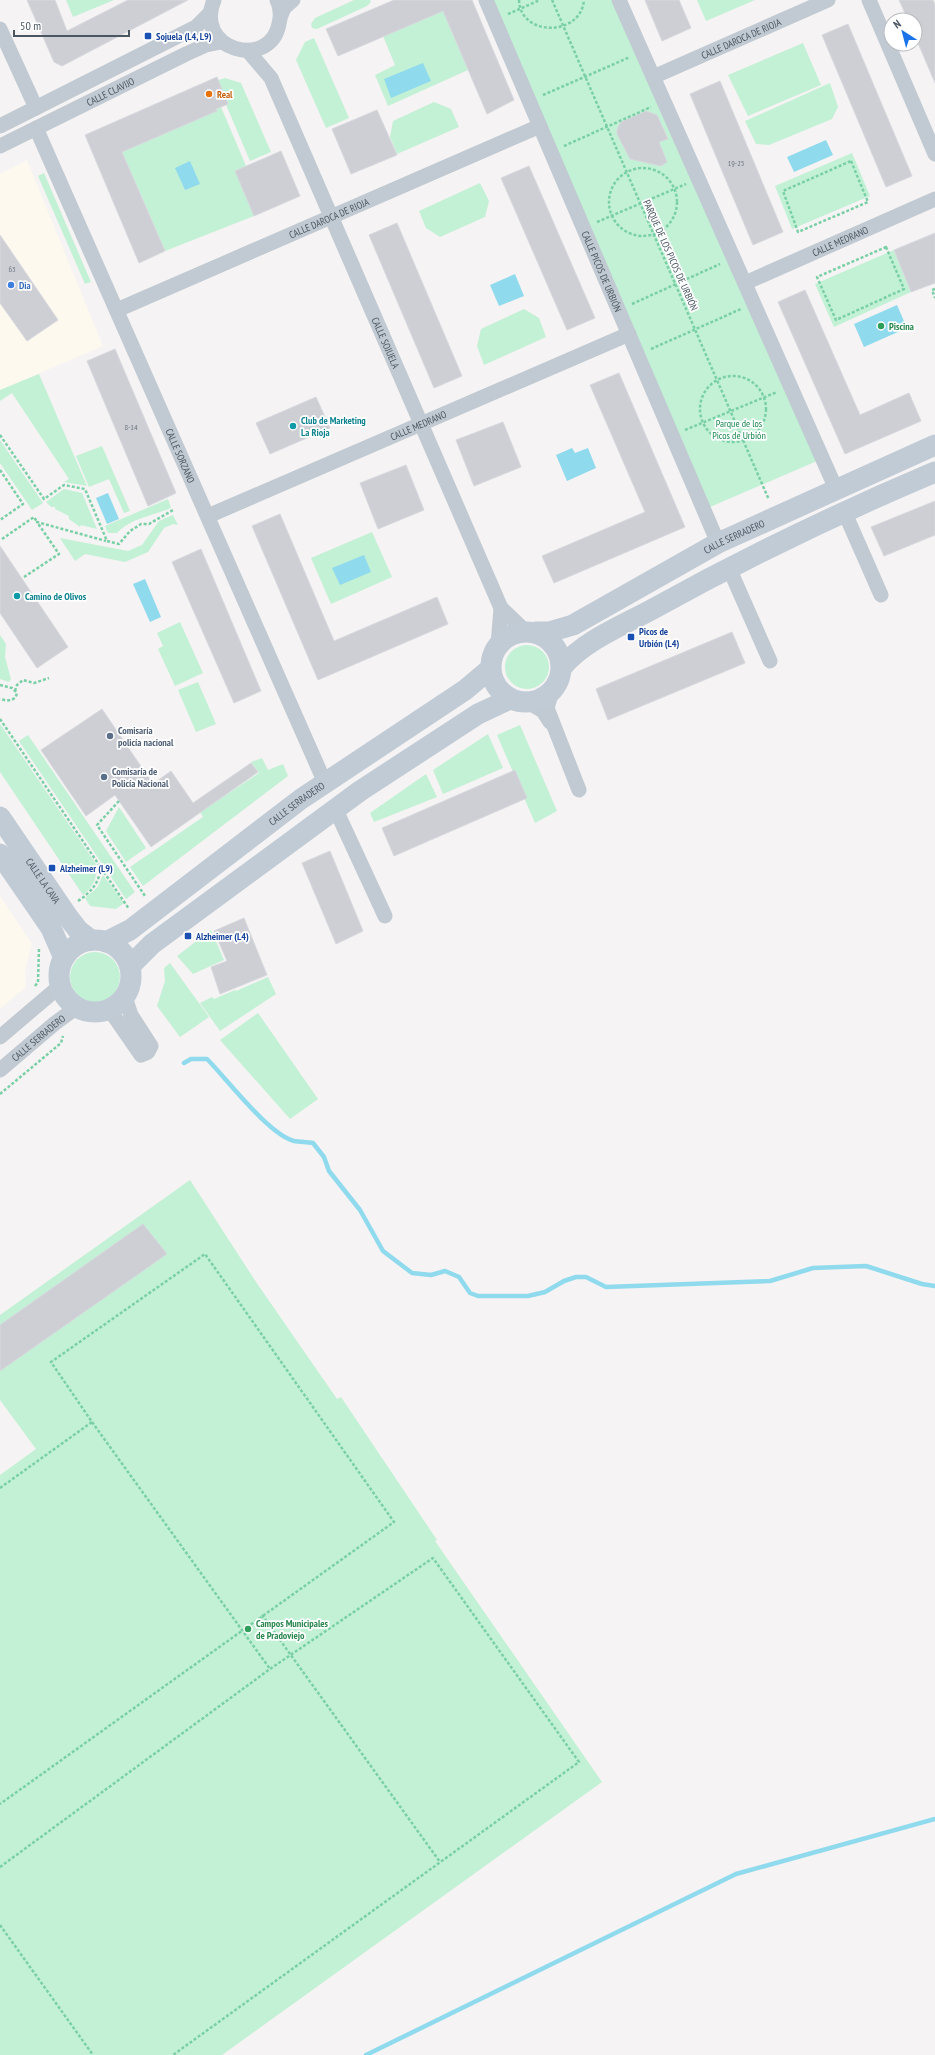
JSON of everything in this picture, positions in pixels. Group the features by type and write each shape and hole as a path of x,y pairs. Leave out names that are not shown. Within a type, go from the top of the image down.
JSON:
{"main road":[{"name":"CALLE SERRADERO","path":"531,632 549,632 573,626 718,543 935,445"},
{"path":"562,667 586,646 728,568 844,511 935,472"},
{"path":"130,966 152,944 335,808 478,714 519,700 537,701 552,691 557,684 562,667 560,656 555,645 547,638 531,632 515,633 498,645 491,660 490,669 496,686 519,700"},
{"name":"CALLE SERRADERO","path":"99,941 130,930 133,912 465,690 490,669"},
{"name":"CALLE LA CAVA","path":"0,817 78,930 99,941"},
{"name":"CALLE LA CAVA","path":"0,854 51,928 64,958"},
{"path":"99,941 121,951 130,966 130,987 125,997 106,1011 91,1012 77,1007 66,998 60,986 59,971 64,958 76,946 99,941"}],"street":[{"path":"277,0 281,15"},
{"path":"212,6 212,26 221,42 229,47 248,51 260,48 270,41 278,29 284,8 293,0"},
{"name":"CALLE PICOS DE URBIÓN","path":"486,0 718,543"},
{"path":"619,0 836,489"},
{"name":"CALLE DAROCA DE RIOJA","path":"653,77 828,0"},
{"path":"869,0 935,154"},
{"name":"CALLE CLAVIJO","path":"0,126 196,26 212,6"},
{"path":"0,29 36,108"},
{"name":"CALLE SOJUELA","path":"270,41 268,56 272,78 501,608 531,632"},
{"name":"CALLE CLAVIJO","path":"0,146 186,54 206,45 221,42"},
{"name":"CALLE SOJUELA","path":"248,51 272,78"},
{"name":"CALLE DAROCA DE RIOJA","path":"117,310 540,126"},
{"name":"CALLE SORZANO","path":"36,128 325,783"},
{"name":"CALLE MEDRANO","path":"744,283 935,199"},
{"name":"CALLE MEDRANO","path":"208,516 629,334"},
{"path":"844,511 881,595"},
{"path":"728,568 770,661"},
{"name":"CALLE SOJUELA","path":"498,645 501,608"},
{"path":"552,691 547,708 579,790"},
{"path":"519,700 543,711 556,731"},
{"path":"335,808 385,916"},
{"path":"0,1037 60,986"},
{"path":"106,1011 114,1016 141,1055 151,1050 151,1046 131,1015 125,997"},
{"name":"CALLE SERRADERO","path":"0,1070 54,1024 77,1007"}],"path":[{"path":"519,0 521,8 530,22 540,27 551,29 571,22 579,14 584,0"},
{"path":"494,19 540,0"},
{"name":"PARQUE DE LOS PICOS DE URBIÓN","path":"552,0 776,516"},
{"path":"529,101 642,52"},
{"path":"551,152 664,102"},
{"path":"852,161 868,202 798,232 783,191 852,161"},
{"path":"635,168 657,170 666,176 674,189 677,206 674,216 668,225 654,234 647,236 635,236 624,231 615,223 611,215 608,201 610,190 616,179 635,168"},
{"path":"584,228 611,215 698,179"},
{"path":"886,247 904,289 836,320 817,277 886,247"},
{"path":"618,310 733,258"},
{"path":"935,289 932,290 935,298"},
{"path":"637,354 754,304"},
{"path":"728,376 739,376 749,380 757,386 764,397 767,405 766,416 762,426 755,435 744,441 736,443 719,439 706,429 700,407 703,396 709,387 717,380 728,376"},
{"path":"672,436 730,410 790,387"},
{"path":"0,436 44,499 64,485 85,489 107,541"},
{"path":"0,470 23,504 0,520"},
{"path":"37,522 120,544 130,531 141,524 149,524 173,510"},
{"path":"2,539 34,517 59,554 24,577"},
{"path":"0,699 7,701 14,699 17,693 15,691 17,685 23,680 34,683 49,678"},
{"path":"0,685 15,691"},
{"path":"0,719 133,912"},
{"path":"119,800 96,825 145,895 140,900"},
{"path":"0,1094 61,1043 63,1040 62,1034"},
{"path":"0,1804 242,1630 262,1615 394,1522 205,1254 51,1362 92,1422 242,1630 270,1669"},
{"path":"0,1488 92,1422"},
{"path":"0,1867 291,1654 433,1558 579,1762 173,2055"},
{"path":"262,1615 440,1862"},
{"path":"0,1925 93,2055"}],"shaded area":[{"path":"27,160 103,346 0,390 0,174"},
{"path":"0,896 32,944 25,971 26,987 0,1009"}],"green space":[{"path":"66,0 114,0 73,17"},
{"path":"354,0 370,0 371,2 367,6 317,29 312,28 311,24 315,18"},
{"name":"Parque de los Picos de Urbión","path":"490,0 616,0 817,461 710,507"},
{"path":"697,0 755,0 706,21"},
{"path":"443,11 468,70 388,106 375,75 395,65 383,36"},
{"path":"314,38 349,118 326,128 296,60 305,42"},
{"path":"803,43 821,85 748,116 728,75"},
{"path":"225,78 241,83 271,152 250,161 216,81"},
{"path":"830,83 838,107 832,119 769,145 756,144 745,121"},
{"path":"434,102 451,109 459,127 397,154 390,137 393,121"},
{"path":"221,107 246,166 235,171 254,216 165,251 122,152 217,111 216,108"},
{"path":"852,153 870,196 792,229 775,186"},
{"path":"44,173 91,282 85,284 38,176"},
{"path":"480,183 489,201 485,217 440,237 426,228 419,211"},
{"path":"894,250 911,292 834,327 815,284"},
{"path":"524,309 539,318 546,337 484,365 477,346 481,329"},
{"path":"39,374 87,486 64,482 69,479 12,393 0,401 0,390"},
{"path":"0,440 43,503 32,510 0,463"},
{"path":"102,446 130,511 124,513 109,479 89,487 76,456"},
{"path":"64,489 82,493 97,529 81,525 80,527 69,519 69,516 55,509 55,507 51,507 46,502"},
{"path":"168,499 171,508 135,521 117,533 108,533 105,526"},
{"path":"173,515 178,525 173,524 164,528 148,552 125,562 85,554 75,561 60,538 128,551 142,545 159,521"},
{"path":"372,532 392,577 331,604 311,558"},
{"path":"180,622 203,673 175,686 158,649 163,646 157,633"},
{"path":"0,635 6,644 5,657 11,679 9,682 0,679"},
{"path":"523,645 531,645 536,646 543,651 548,658 548,676 543,683 536,688 523,689 515,686 508,679 505,671 505,663 508,655 515,648"},
{"path":"198,682 216,724 196,732 178,690"},
{"path":"0,724 96,864 94,882 90,889 83,895 0,772"},
{"path":"520,725 557,811 535,823 497,735"},
{"path":"488,734 503,768 443,794 433,770"},
{"path":"28,735 135,892 126,899 19,741"},
{"path":"262,758 268,770 283,764 288,776 143,886 130,867 203,817 200,812 259,773 251,762"},
{"path":"426,774 437,797 374,822 370,813"},
{"path":"119,807 146,848 126,862 106,831"},
{"path":"103,875 124,903 116,909 90,906 85,898 97,888"},
{"path":"211,930 224,960 193,974 177,956"},
{"path":"95,952 109,956 116,963 120,977 116,991 109,998 95,1002 81,998 74,991 70,977 74,963 81,956"},
{"path":"170,963 209,1017 180,1037 157,1006 165,981 164,968"},
{"path":"268,977 276,994 220,1031 200,1003 212,997 214,999 235,990 236,991"},
{"path":"258,1013 318,1099 290,1119 220,1040"},
{"name":"Campos Municipales de Pradoviejo","path":"190,1180 256,1282 337,1399 341,1397 437,1540 435,1541 602,1782 222,2055 0,2055 0,1475 36,1449 0,1400 0,1315"}],"water":[{"path":"423,63 431,81 391,98 384,79"},
{"path":"826,140 833,155 794,172 787,157"},
{"path":"190,161 200,184 185,190 175,168"},
{"path":"515,274 524,296 499,306 490,285"},
{"name":"Piscina","path":"897,305 907,328 864,347 854,324"},
{"path":"572,448 575,453 588,448 596,468 567,481 556,455"},
{"path":"108,493 119,519 107,524 96,498"},
{"path":"364,555 371,572 340,585 332,568"},
{"path":"145,579 161,617 150,622 133,584"}],"building":[{"path":"27,0 55,0 67,31 128,0 188,0 62,66 54,62"},
{"path":"394,0 472,0 514,100 487,114 443,11 338,56 326,29"},
{"path":"645,0 679,0 691,28 662,41"},
{"path":"899,0 933,0 935,5 935,83 922,52 923,12 904,12"},
{"path":"848,24 912,176 886,187 822,35"},
{"path":"217,77 228,104 216,109 217,111 122,152 165,251 139,263 85,135"},
{"path":"720,81 783,232 753,245 690,94"},
{"path":"377,110 397,155 351,174 332,129"},
{"path":"646,111 657,115 668,139 659,142 667,162 661,166 630,159 617,134 617,129 621,122"},
{"path":"281,151 300,196 254,216 235,171"},
{"path":"529,166 595,318 567,330 501,178"},
{"path":"397,223 462,376 434,388 369,235"},
{"path":"935,233 935,283 911,292 894,250"},
{"path":"0,235 58,320 27,341 0,303"},
{"path":"805,290 860,415 909,393 921,421 845,454 778,302"},
{"path":"115,349 176,493 148,506 87,361"},
{"path":"619,373 685,527 554,583 542,556 645,512 590,385"},
{"name":"Club de Marketing La Rioja","path":"316,397 330,428 270,454 256,423"},
{"path":"503,422 521,467 474,486 456,440"},
{"path":"406,465 424,510 378,529 360,483"},
{"path":"935,501 935,535 884,556 871,527"},
{"path":"280,514 334,641 437,597 448,624 318,680 252,526"},
{"name":"Camino de Olivos","path":"0,546 68,647 37,668 0,613"},
{"path":"201,549 261,691 234,703 172,562"},
{"path":"732,632 745,663 608,720 596,689"},
{"name":"Comisaría de Policía Nacional","path":"102,709 153,784 171,771 193,803 251,763 258,772 151,847 115,795 86,816 41,750"},
{"path":"515,770 527,798 394,856 382,828"},
{"path":"330,851 363,931 336,944 302,863"},
{"path":"244,918 267,975 220,994 211,967 227,961 214,931"},
{"path":"143,1224 167,1254 0,1371 0,1325"}],"waterway":[{"path":"184,1063 191,1059 207,1059 248,1105 272,1128 294,1141 313,1143 324,1157 329,1171 360,1210 383,1251 412,1273 431,1275 445,1271 459,1277 470,1293 478,1296 528,1296 545,1292 564,1281 576,1277 586,1277 606,1287 770,1281 813,1268 866,1266 922,1284 935,1286"},
{"path":"366,2055 736,1874 935,1819"}],"place":[{"name":"Sojuela (L4, L9)","path":"148,36"},
{"name":"Real","path":"209,94"},
{"name":"Dia","path":"11,285"},
{"name":"Piscina","path":"881,326"},
{"name":"Club de Marketing La Rioja","path":"293,426"},
{"name":"Camino de Olivos","path":"17,596"},
{"name":"Picos de Urbión (L4)","path":"631,637"},
{"name":"Comisaría policía nacional","path":"110,736"},
{"name":"Comisaría de Policía Nacional","path":"104,777"},
{"name":"Alzheimer (L9)","path":"52,868"},
{"name":"Alzheimer (L4)","path":"188,936"},
{"name":"Campos Municipales de Pradoviejo","path":"248,1629"}]}
